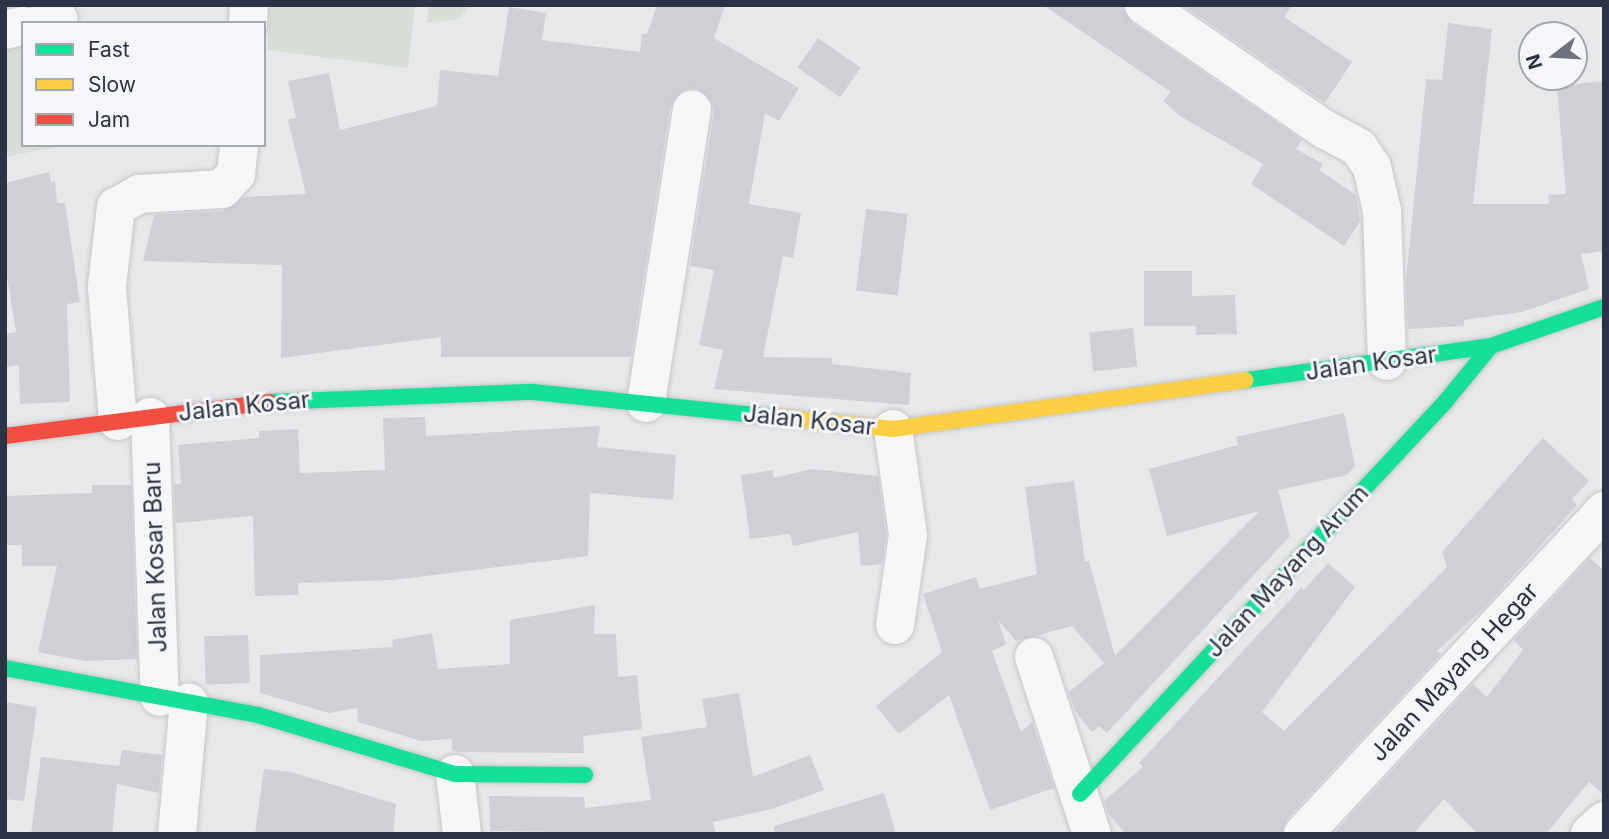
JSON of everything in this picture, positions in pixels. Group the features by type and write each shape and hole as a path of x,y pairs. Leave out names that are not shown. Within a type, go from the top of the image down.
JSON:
{"street":[{"path":"1144,5 1324,129 1359,148 1380,185 1387,361"},
{"path":"646,403 692,110"},
{"name":"Jalan Kosar Baru","path":"177,834 174,700 134,419 107,286 116,207 139,194 222,189 236,174 239,147"},
{"name":"Jalan Kosar","path":"5,436 290,399 533,392 892,429 1491,346 1604,307"},
{"name":"Jalan Mayang Arum","path":"1080,794 1445,402 1491,346"},
{"path":"892,429 908,535 895,625"},
{"name":"Jalan Mayang Hegar","path":"1303,834 1604,511"},
{"path":"1034,657 1092,834"},
{"path":"5,668 334,734 455,775 584,775"},
{"path":"455,775 462,834"},
{"path":"1590,834 1604,821"}],"shaded area":[{"path":"271,5 415,5 408,68 267,50"},
{"path":"429,5 472,5 458,19 427,23"},
{"path":"21,38 21,147 55,147 5,157 5,42"}],"building":[{"path":"657,5 725,5 714,38 799,88 779,121 765,113 749,204 801,213 793,258 783,256 763,357 832,358 832,364 911,373 909,405 714,389 723,350 699,345 714,270 690,266 714,113 712,102 696,89 684,90 670,107 631,357 441,357 441,337 281,358 282,265 143,261 154,215 223,211 245,197 306,194 288,120 296,118 288,81 329,73 340,130 437,106 440,70 498,76 509,7 546,13 542,40 640,52 642,34 647,34"},
{"path":"1043,5 1122,5 1132,23 1302,140 1296,149 1323,164 1319,170 1356,195 1360,221 1344,246 1251,184 1263,164 1180,116 1163,101 1171,92"},
{"path":"1183,5 1292,5 1284,17 1352,62 1325,103"},
{"path":"1448,23 1492,29 1473,204 1549,204 1548,195 1566,194 1557,91 1588,91 1588,83 1604,81 1604,251 1581,254 1589,289 1522,312 1464,320 1464,326 1408,329 1406,281 1426,79 1442,80"},
{"path":"818,38 861,68 840,97 797,67"},
{"path":"49,172 51,182 55,181 57,203 65,203 80,302 67,304 70,402 20,404 19,365 5,367 5,334 16,332 5,264 5,183"},
{"path":"866,209 908,214 898,296 856,290"},
{"path":"1144,271 1192,271 1192,296 1235,295 1237,334 1196,335 1196,326 1144,326"},
{"path":"1133,328 1137,367 1093,371 1089,333"},
{"path":"1344,413 1355,466 1347,475 1278,490 1290,536 1107,733 1099,726 1092,732 1075,711 1069,692 1104,663 1072,626 1016,641 998,620 1006,644 992,651 1021,732 1032,722 1054,788 990,810 949,695 899,734 876,706 942,652 923,594 976,577 980,589 1037,574 1025,487 1074,481 1085,562 1089,561 1115,656 1259,511 1167,536 1149,469 1238,445 1236,437"},
{"path":"425,417 426,436 600,426 597,447 676,455 673,500 590,493 588,556 393,580 298,583 298,595 255,596 253,516 176,523 174,484 181,484 178,445 259,438 259,431 298,429 300,473 385,470 383,418"},
{"path":"1543,438 1589,481 1572,499 1577,505 1485,607 1437,651 1441,654 1287,819 1282,834 1126,834 1108,813 1104,801 1143,767 1139,763 1302,587 1303,591 1328,563 1355,587 1262,712 1284,731 1447,567 1442,552"},
{"path":"811,469 878,476 886,535 882,564 861,566 858,532 793,546 790,534 750,539 741,475 773,470 774,478"},
{"path":"92,485 131,485 137,659 85,661 38,652 57,566 22,566 22,545 5,545 5,496 92,493"},
{"path":"1590,558 1604,571 1604,795 1589,782 1546,834 1478,834 1444,799 1413,834 1333,834 1473,684 1487,697 1523,650 1514,640"},
{"path":"595,605 594,634 616,634 618,677 637,675 642,729 583,736 584,753 457,752 452,750 452,739 421,741 358,722 357,708 329,713 260,693 260,655 393,647 392,640 432,633 438,669 510,664 510,620"},
{"path":"248,635 250,683 206,685 204,637"},
{"path":"739,693 753,777 810,755 824,790 772,809 713,822 716,834 490,831 489,796 584,797 585,808 651,800 641,737 707,727 702,699"},
{"path":"5,702 37,707 24,801 5,799"},
{"path":"122,750 162,755 159,793 117,784 112,834 31,834 41,757 119,766"},
{"path":"264,769 291,772 396,804 393,834 255,834"},
{"path":"884,793 896,834 775,834 774,826"}],"traffic: fast":[{"path":"1246,380 1491,346 1604,307"},
{"path":"1080,794 1445,402 1491,346"},
{"path":"269,402 533,392 777,417"},
{"path":"5,668 258,715 455,774 585,775"}],"traffic: slow":[{"path":"777,417 893,429 1246,380"}],"traffic: jam":[{"path":"5,436 269,402"}]}
